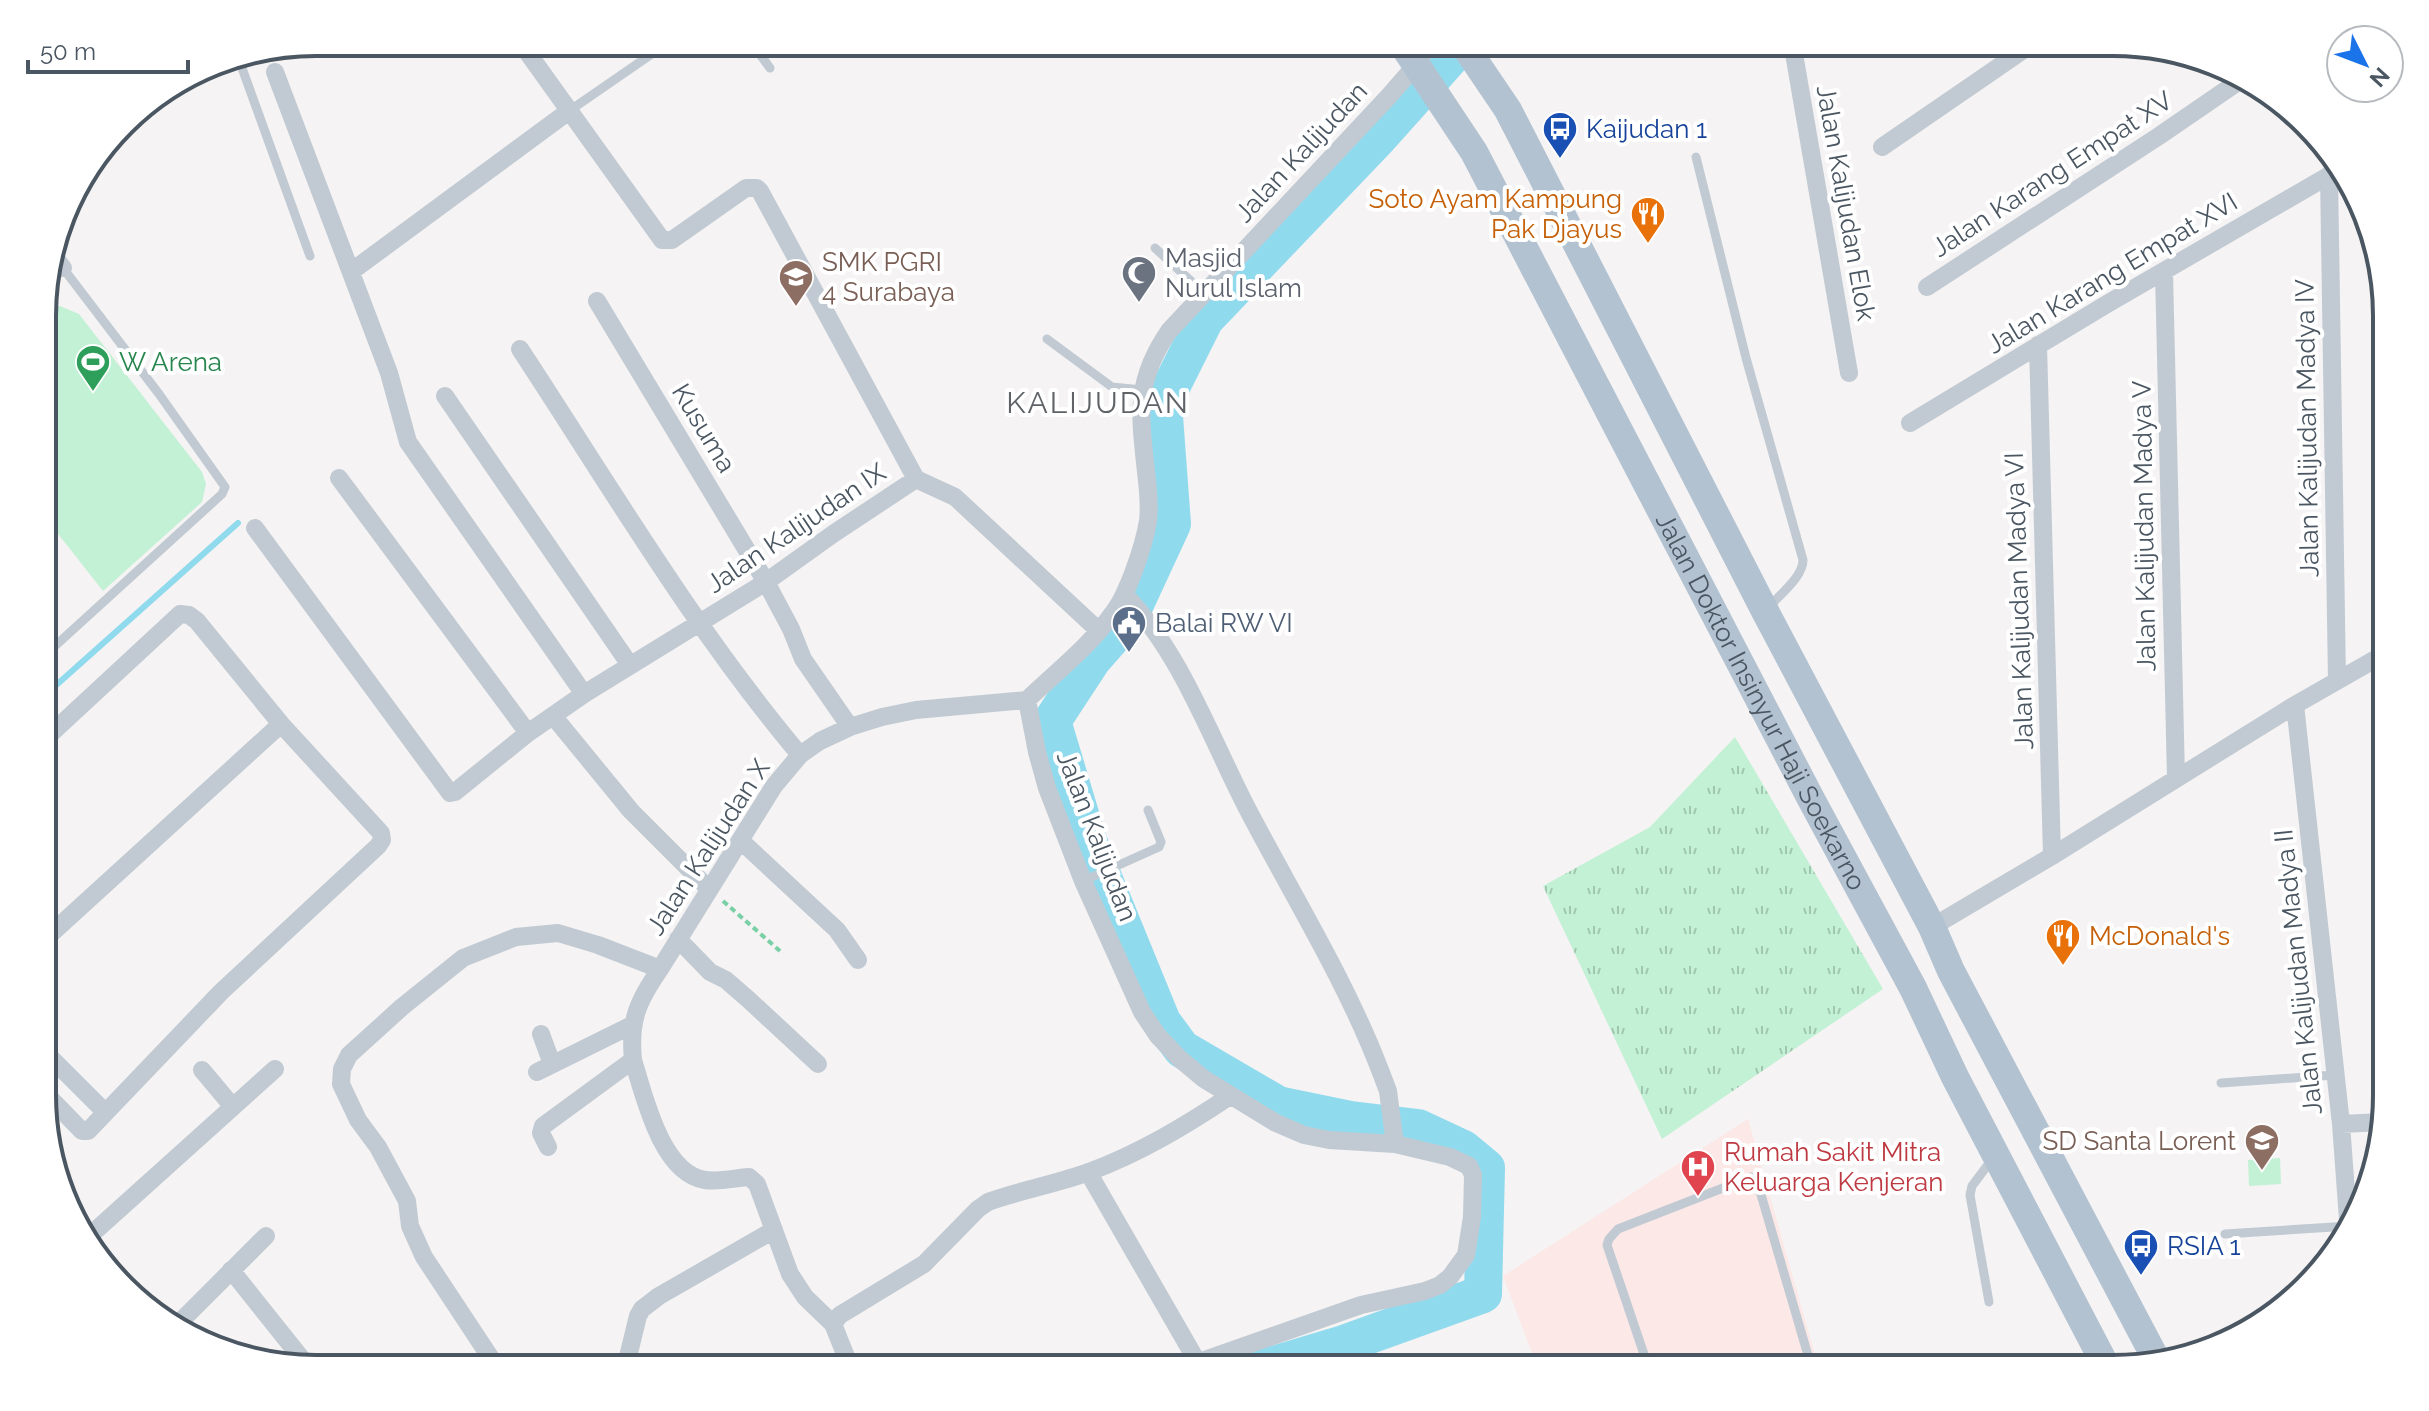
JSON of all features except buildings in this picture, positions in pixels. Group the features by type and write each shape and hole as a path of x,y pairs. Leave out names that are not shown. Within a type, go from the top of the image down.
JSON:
{"main road":[{"name":"Jalan Doktor Insinyur Haji Soekarno","path":"1472,56 1508,110 1765,611 1932,927 1951,971 2152,1351"},
{"name":"Jalan Doktor Insinyur Haji Soekarno","path":"1422,65 1474,152 1913,988 2100,1354"},
{"path":"1892,953 1913,954 1925,945 1932,927"},
{"path":"1913,988 1917,976 1927,968 1951,971"}],"street":[{"name":"Jalan Kalijudan Elok","path":"1794,56 1849,373"},
{"path":"1882,147 2015,56"},
{"path":"531,57 662,240 672,240 746,188 760,191 916,479"},
{"name":"Jalan Kalijudan","path":"1222,1355 1361,1305 1440,1285 1466,1255 1472,1217 1473,1175 1469,1166 1461,1161 1394,1134 1329,1140 1304,1135 1276,1123 1204,1079 1158,1036 1142,1012 1047,788 1027,700 1114,613 1133,604 1148,520 1140,409 1142,390 1160,345 1204,293 1422,65"},
{"path":"275,72 389,373 408,442 584,694"},
{"name":"Jalan Karang Empat XV","path":"1927,287 2232,86"},
{"path":"352,271 569,111"},
{"name":"Jalan Karang Empat XVI","path":"1910,423 2330,174"},
{"name":"Jalan Kalijudan Madya IV","path":"2334,180 2337,681"},
{"name":"Jalan Kalijudan Madya V","path":"2164,272 2176,778"},
{"name":"Kusuma","path":"597,301 766,582 803,659 850,727"},
{"name":"Jalan Kalijudan Madya VI","path":"2038,345 2052,856"},
{"path":"520,349 699,622 800,755"},
{"path":"445,396 630,665"},
{"path":"339,478 528,733"},
{"name":"Jalan Kalijudan IX","path":"255,528 450,793 584,694 766,582 916,479 955,497 1098,630"},
{"path":"1133,604 1159,637 1201,712 1248,809 1325,951 1371,1046 1388,1091 1394,1134"},
{"path":"56,729 180,614 189,615 281,724 381,833 382,840 221,992 88,1131 82,1131 57,1105"},
{"path":"1932,927 2372,661"},
{"name":"Jalan Kalijudan X","path":"489,1355 424,1257 410,1226 407,1201 378,1147 358,1120 341,1084 342,1069 349,1055 463,958 516,937 558,933 660,969 774,786 800,755 820,741 850,727 882,717 916,710 1027,700"},
{"name":"Jalan Kalijudan Madya II","path":"2295,705 2347,1207"},
{"path":"554,717 631,811 709,889"},
{"path":"56,929 281,724"},
{"path":"740,840 837,930 858,960"},
{"path":"678,939 710,972 726,980 818,1064"},
{"path":"660,969 643,996 632,1025 633,1060 653,1123 684,1170 702,1180 753,1179 790,1274 805,1297 833,1324 845,1355"},
{"path":"541,1034 544,1068 632,1025"},
{"path":"548,1147 541,1133 543,1126 633,1060"},
{"path":"56,1063 105,1112"},
{"path":"95,1231 275,1069"},
{"path":"202,1070 233,1107"},
{"path":"833,1324 840,1315 924,1264 988,1202 1088,1172 1141,1150 1230,1096"},
{"path":"2341,1124 2371,1123"},
{"path":"1088,1172 1193,1355"},
{"path":"628,1355 638,1316 648,1303 774,1230"},
{"path":"184,1318 266,1236"},
{"path":"231,1270 298,1354"}],"lane":[{"path":"569,111 648,57"},
{"path":"762,57 770,68"},
{"path":"242,67 310,256"},
{"path":"1696,157 1746,358 1803,560 1798,574 1765,611"},
{"path":"1155,248 1204,293"},
{"path":"56,645 222,494 225,487 61,265"},
{"path":"1047,339 1112,387 1142,390"},
{"path":"1088,879 1161,845 1148,810"},
{"path":"2221,1083 2335,1075"},
{"path":"1989,1302 1970,1195 1972,1186 1996,1155"},
{"path":"1644,1354 1619,1285 1607,1245 1609,1239 1618,1229 1754,1178 1807,1354"},
{"path":"2225,1234 2334,1230"}],"path":[{"path":"709,889 780,951"}],"shaded area":[{"name":"Rumah Sakit Mitra Keluarga Kenjeran","path":"1748,1119 1815,1354 1532,1354 1503,1276"}],"green space":[{"name":"W Arena","path":"57,307 79,314 202,472 206,484 202,502 103,591 56,531"},
{"path":"1735,737 1883,989 1662,1139 1543,886 1650,827"},
{"path":"2280,1158 2281,1184 2249,1186 2248,1160"}],"waterway":[{"path":"1309,1354 1483,1294 1486,1168 1463,1149 1418,1128 1351,1120 1278,1105 1182,1049 1162,1022 1088,841 1052,721 1092,660 1128,619 1172,524 1163,403 1205,319 1378,138 1451,56"},
{"path":"56,685 238,523"}],"place":[{"name":"Kaijudan 1","path":"1560,160"},
{"name":"Soto Ayam Kampung Pak Djayus","path":"1648,245"},
{"name":"Masjid Nurul Islam","path":"1139,304"},
{"name":"SMK PGRI 4 Surabaya","path":"796,308"},
{"name":"W Arena","path":"93,393"},
{"name":"Balai RW VI","path":"1129,654"},
{"name":"McDonald's","path":"2063,967"},
{"name":"SD Santa Lorent","path":"2262,1172"},
{"name":"Rumah Sakit Mitra Keluarga Kenjeran","path":"1698,1198"},
{"name":"RSIA 1","path":"2141,1277"}],"district":[{"name":"KALIJUDAN","path":"1098,403"}]}
